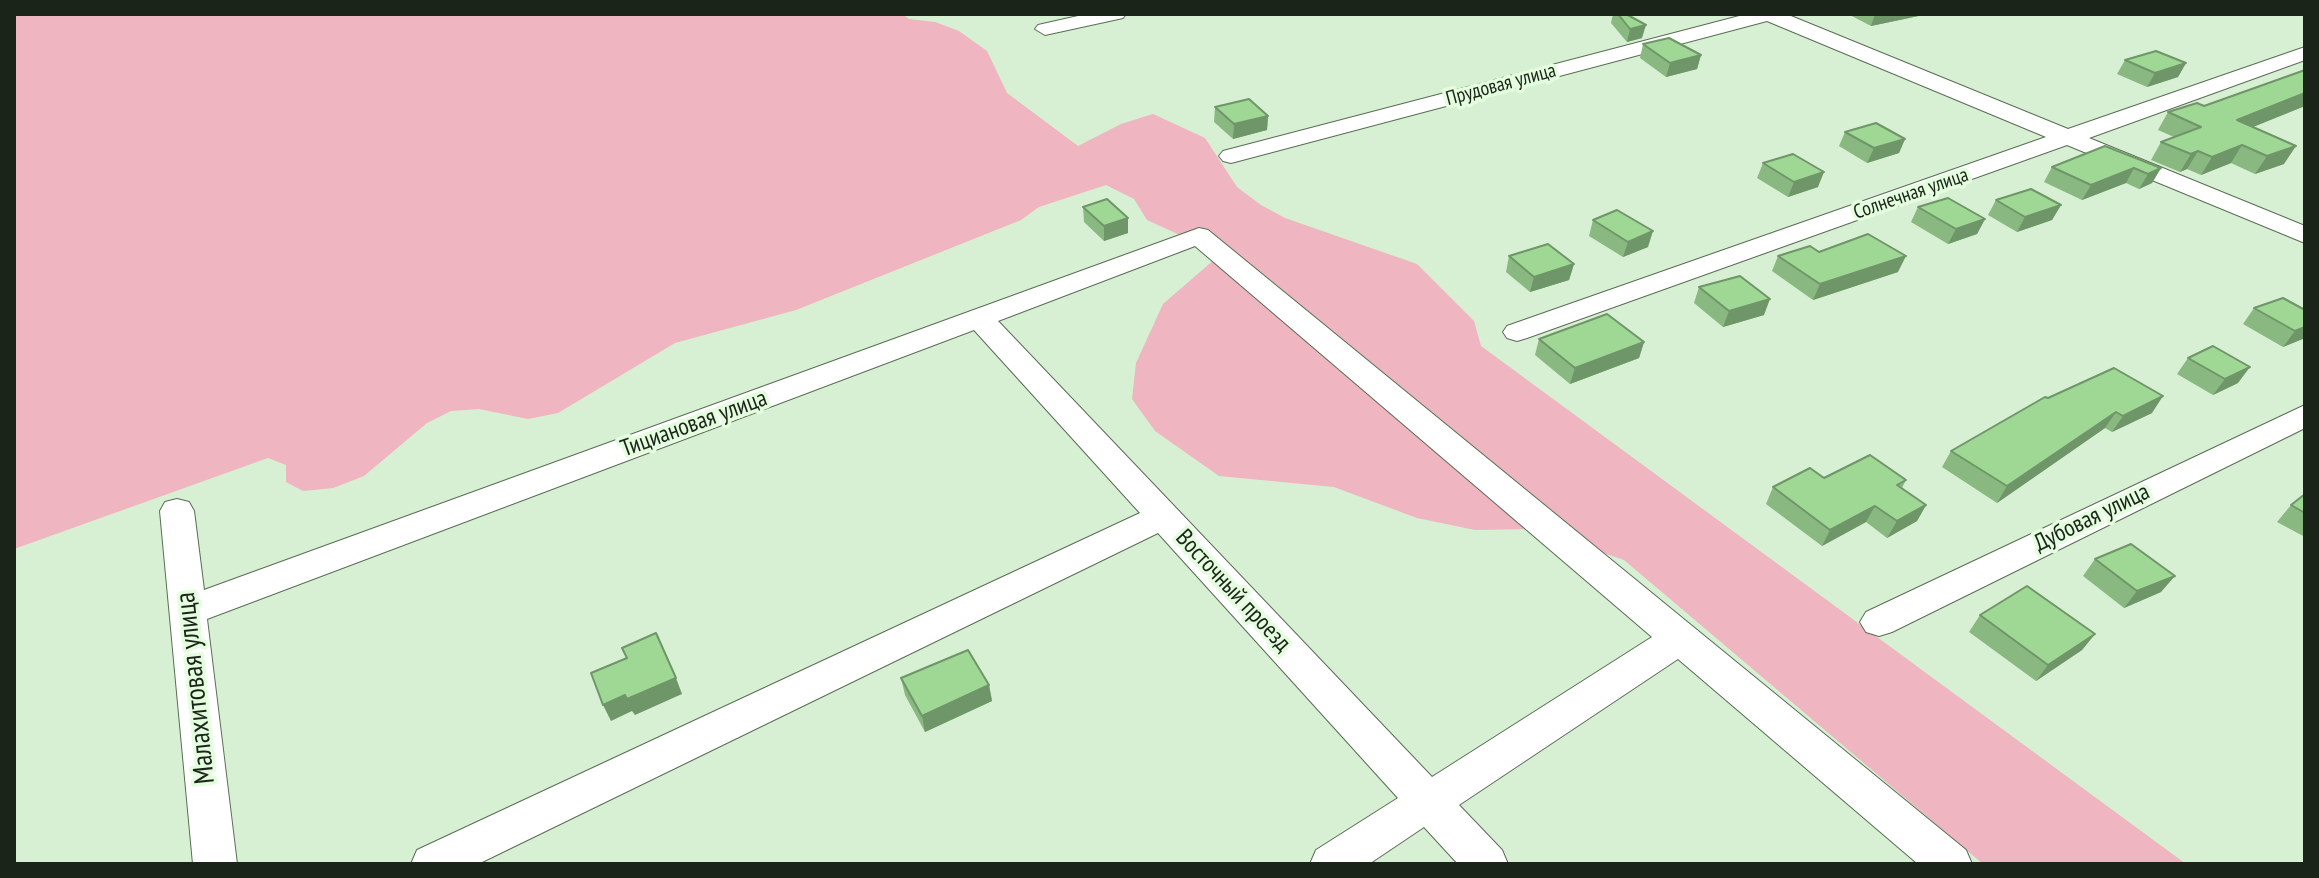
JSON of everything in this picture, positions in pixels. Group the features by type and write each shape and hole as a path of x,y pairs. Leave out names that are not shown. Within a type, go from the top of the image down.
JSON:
{"street":[{"path":"1045,29 1116,14"},
{"path":"1769,14 2305,235"},
{"name":"Прудовая улица","path":"1231,156 1769,14"},
{"name":"Солнечная улица","path":"1517,332 2305,53"},
{"name":"Тициановая улица","path":"188,611 1199,236 1681,638"},
{"name":"Восточный проезд","path":"979,318 1486,864"},
{"name":"Дубовая улица","path":"1879,622 2305,415"},
{"name":"Малахитовая улица","path":"177,511 215,864"},
{"path":"433,864 1163,516"},
{"path":"1332,864 1681,638 1950,864"}],"shaded area":[{"path":"14,14 902,14 909,19 935,22 959,31 987,51 1007,93 1078,146 1121,124 1153,114 1205,138 1237,187 1261,205 1285,218 1417,264 1474,321 1481,346 2186,864 1983,864 1624,560 1534,529 1475,530 1417,518 1334,487 1219,476 1155,431 1132,399 1136,363 1163,304 1215,259 1204,246 1147,220 1134,199 1106,185 1039,207 1021,220 796,310 675,343 558,413 528,419 479,409 451,411 427,423 364,476 333,488 303,491 286,482 286,465 268,458 14,549"}],"building":[{"path":"1618,14 1626,14 1646,25 1630,29"},
{"path":"1669,38 1701,55 1670,63 1643,44"},
{"path":"2156,51 2186,63 2155,73 2125,60"},
{"path":"2305,70 2305,93 2237,120 2296,146 2267,156 2242,145 2212,157 2198,151 2191,154 2161,142 2201,127 2168,112 2197,103 2204,106"},
{"path":"1249,99 1268,116 1234,124 1215,107"},
{"path":"1876,123 1905,139 1874,148 1845,132"},
{"path":"2105,146 2161,168 2148,174 2134,168 2091,185 2052,167"},
{"path":"1793,154 1824,172 1794,182 1763,163"},
{"path":"2031,189 2061,205 2025,217 1996,200"},
{"path":"1948,198 1985,219 1956,229 1918,207"},
{"path":"1107,199 1128,218 1104,226 1083,207"},
{"path":"1617,210 1653,231 1628,242 1593,220"},
{"path":"1868,234 1906,256 1820,284 1778,256 1810,246 1819,252"},
{"path":"1548,244 1574,264 1534,277 1509,256"},
{"path":"1740,276 1770,299 1729,311 1699,287"},
{"path":"2283,298 2305,310 2305,327 2295,331 2254,308"},
{"path":"1607,314 1644,342 1575,368 1539,339"},
{"path":"2213,346 2250,367 2225,379 2188,358"},
{"path":"2114,368 2163,396 2123,416 2116,412 2007,486 1951,451 2045,397"},
{"path":"1870,455 1906,480 1897,485 1926,505 1897,521 1875,506 1830,530 1773,487 1810,468 1824,478"},
{"path":"2305,494 2305,513 2291,505"},
{"path":"2131,544 2175,576 2137,591 2095,559"},
{"path":"2027,586 2095,634 2048,665 1980,615"},
{"path":"656,633 676,678 627,699 625,695 603,705 591,673 627,658 622,648"},
{"path":"968,650 989,685 922,716 901,678"}]}
